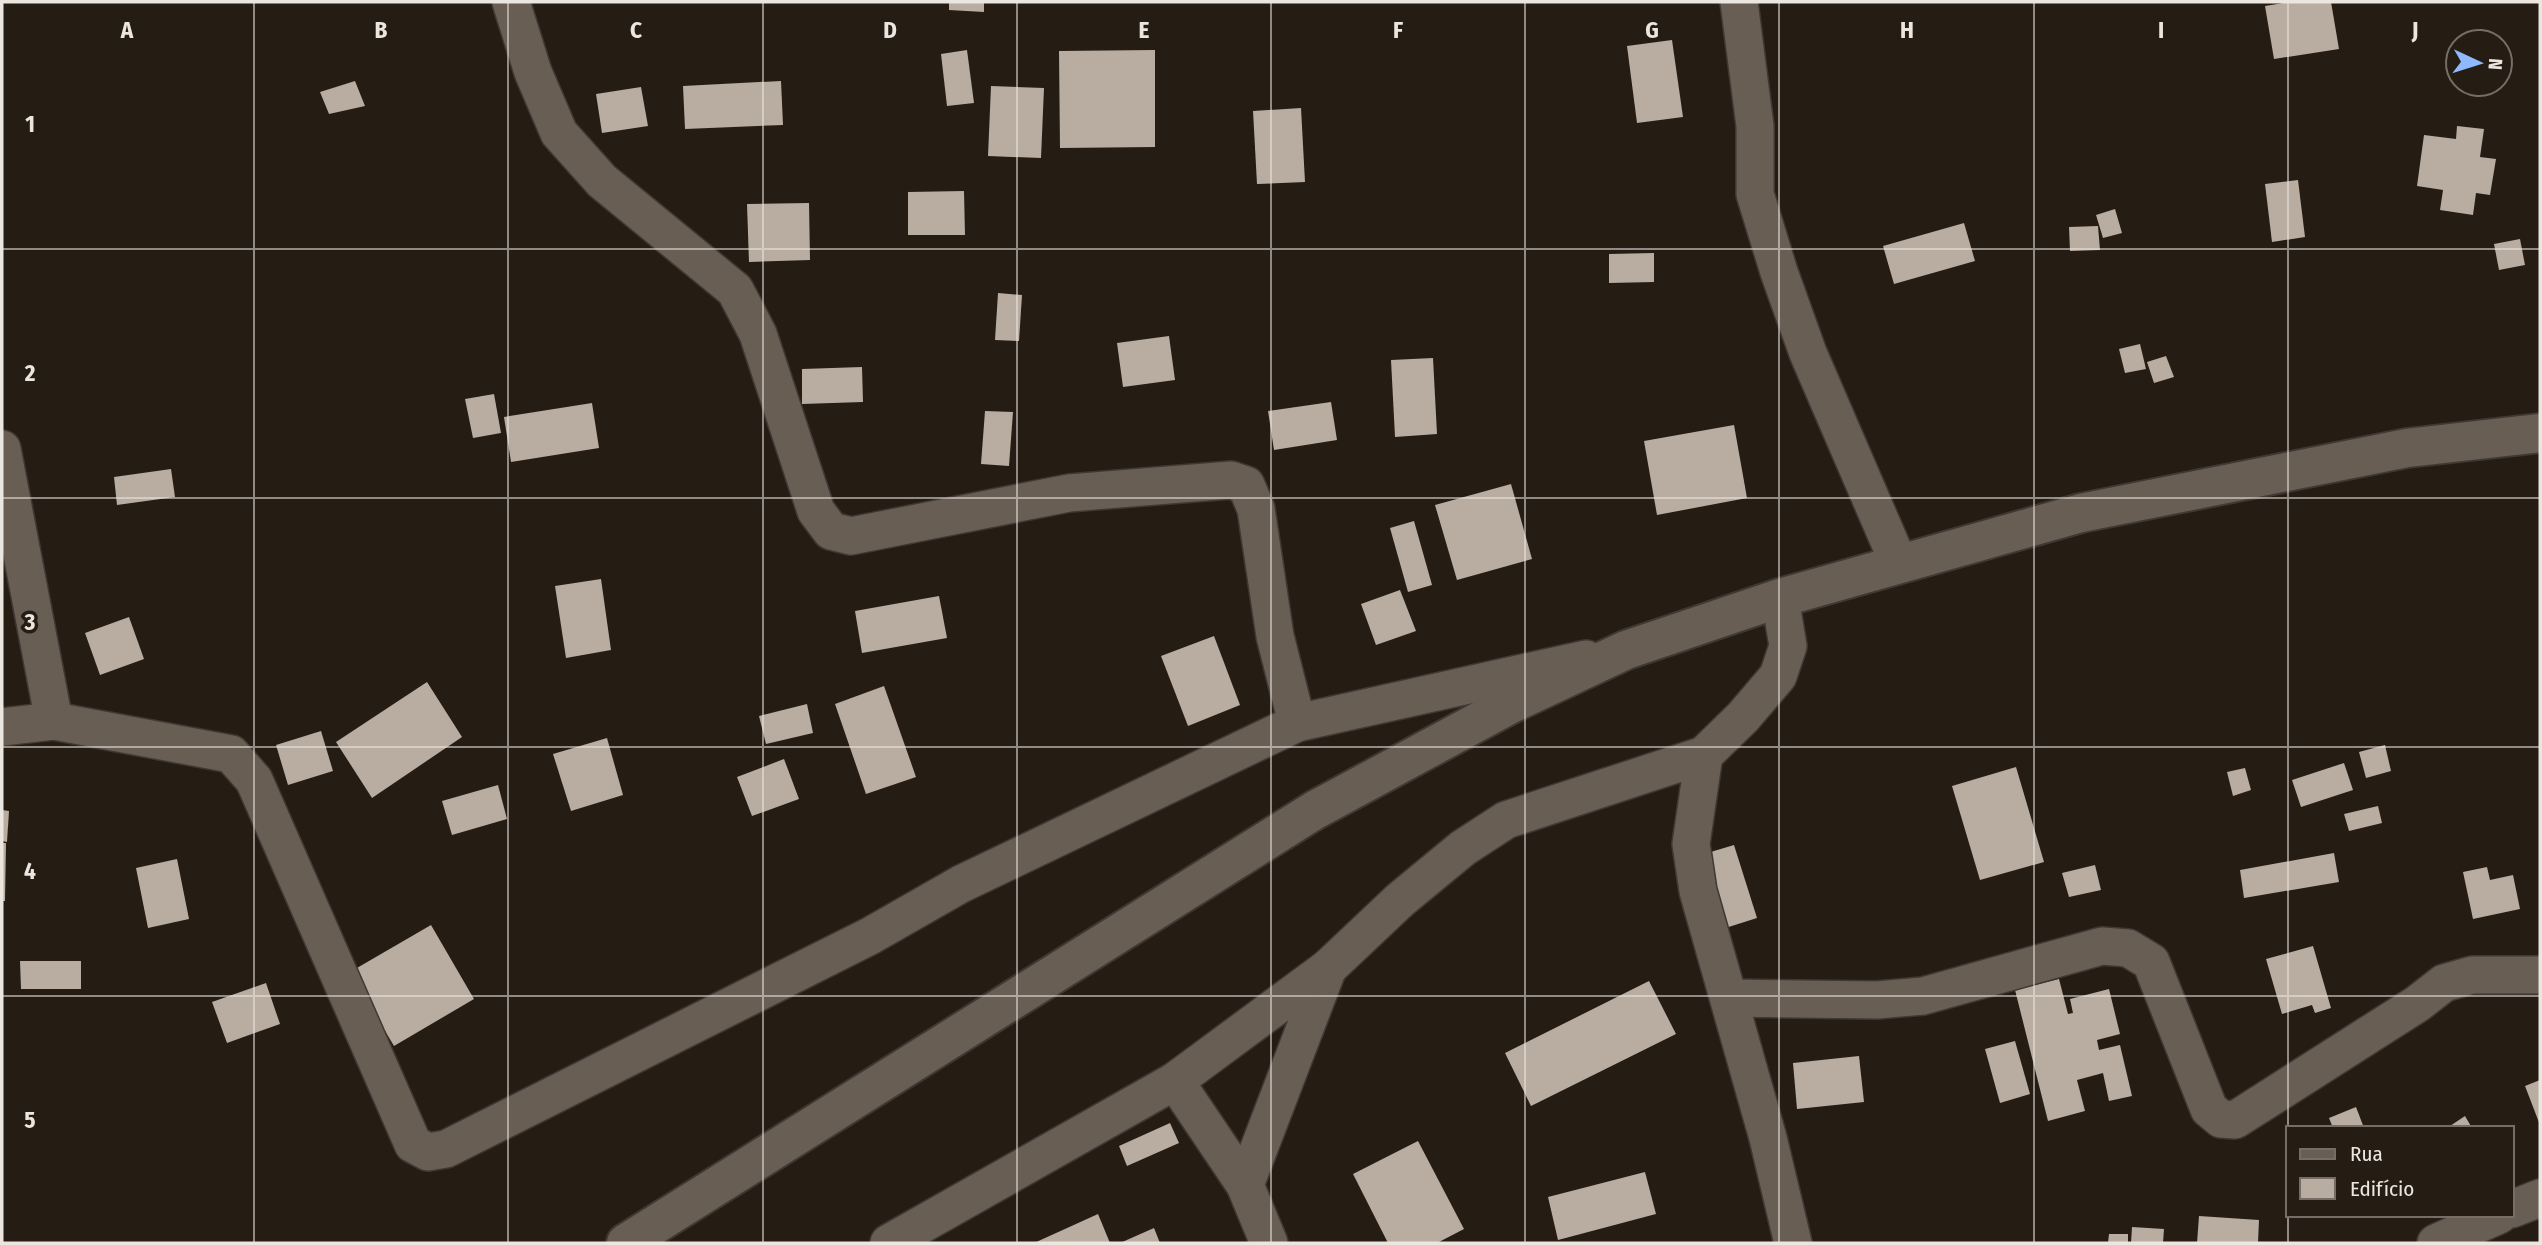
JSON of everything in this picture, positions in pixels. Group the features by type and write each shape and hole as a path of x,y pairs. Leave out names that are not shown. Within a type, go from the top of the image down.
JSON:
{"main road":[{"path":"626,1243 1315,810 1511,704 1626,650 1780,598 2081,513 2407,447 2540,433"}],"street":[{"path":"511,2 533,72 559,133 602,181 735,290 758,334 816,511 831,531 851,536 1069,493 1231,480 1246,485 1256,509 1275,636 1297,723"},
{"path":"1739,2 1755,126 1755,194 1808,353 1899,564"},
{"path":"2,449 54,721"},
{"path":"889,1243 1175,1081 1328,968 1400,900 1452,856 1506,820 1704,755 1743,717 1778,676 1788,646 1780,598"},
{"path":"2,727 54,721 230,754 254,780 413,1144 428,1152 446,1149 870,936 961,884 1297,723 1626,650"},
{"path":"1704,755 1691,844 1698,891 1768,1138 1793,1243"},
{"path":"1729,998 1877,1000 1923,996 2102,946 2128,948 2151,962 2209,1109 2221,1119 2235,1120 2406,1011 2444,983 2472,975 2540,975"},
{"path":"1245,1185 1328,968"},
{"path":"1175,1081 1245,1185 1269,1243"},
{"path":"2514,1208 2540,1198"},
{"path":"2436,1243 2494,1217"}],"building":[{"path":"949,2 984,2 984,12 949,10"},
{"path":"2290,2 2331,2 2339,49 2274,59 2265,6"},
{"path":"1672,40 1683,117 1637,123 1627,46"},
{"path":"967,50 974,103 947,106 941,54"},
{"path":"1155,50 1155,147 1060,148 1059,51"},
{"path":"355,81 365,106 329,114 320,92"},
{"path":"781,81 783,125 685,129 683,86"},
{"path":"991,86 1044,88 1041,158 988,156"},
{"path":"641,87 648,126 602,133 596,94"},
{"path":"1301,108 1305,182 1257,184 1253,111"},
{"path":"2457,126 2484,129 2480,157 2496,159 2490,195 2476,193 2473,215 2440,210 2443,190 2417,186 2424,135 2456,139"},
{"path":"2298,180 2305,237 2272,242 2265,184"},
{"path":"964,191 965,235 908,235 908,192"},
{"path":"809,203 810,260 749,262 747,204"},
{"path":"2115,209 2122,233 2103,238 2096,215"},
{"path":"1964,223 1975,261 1894,284 1883,246"},
{"path":"2098,226 2100,250 2070,251 2069,227"},
{"path":"2520,239 2525,265 2499,270 2494,244"},
{"path":"1654,253 1654,282 1609,283 1609,254"},
{"path":"998,293 1022,295 1019,341 995,340"},
{"path":"1169,336 1175,380 1123,387 1117,343"},
{"path":"2140,344 2146,369 2125,373 2119,349"},
{"path":"2166,356 2174,377 2154,383 2147,362"},
{"path":"1433,358 1437,434 1395,437 1391,360"},
{"path":"862,367 863,402 802,404 802,369"},
{"path":"494,394 501,433 473,438 465,399"},
{"path":"1331,402 1337,440 1274,450 1268,411"},
{"path":"592,403 599,448 511,462 504,417"},
{"path":"985,411 1013,412 1009,466 981,464"},
{"path":"1734,425 1747,498 1657,515 1644,441"},
{"path":"171,469 175,497 117,505 114,477"},
{"path":"1511,484 1532,559 1457,580 1435,505"},
{"path":"1414,521 1432,585 1408,592 1390,528"},
{"path":"601,579 611,650 566,658 555,586"},
{"path":"1400,590 1416,631 1376,645 1361,604"},
{"path":"939,596 947,638 862,653 855,611"},
{"path":"129,617 144,659 100,675 85,633"},
{"path":"1214,636 1240,705 1188,726 1161,656"},
{"path":"427,682 462,737 372,798 336,742"},
{"path":"884,686 916,777 866,794 835,704"},
{"path":"807,704 813,733 766,744 759,716"},
{"path":"321,731 333,771 288,785 276,745"},
{"path":"607,738 623,795 571,811 553,754"},
{"path":"2385,745 2391,771 2366,778 2359,752"},
{"path":"784,759 799,799 752,816 737,777"},
{"path":"2344,763 2353,790 2301,807 2292,780"},
{"path":"2016,767 2044,862 1980,880 1952,786"},
{"path":"2245,768 2251,790 2233,796 2227,772"},
{"path":"498,785 507,819 452,835 442,801"},
{"path":"2378,806 2382,823 2349,831 2344,814"},
{"path":"2,810 9,811 7,842 2,841"},
{"path":"2,843 6,843 5,901 2,901"},
{"path":"1734,845 1757,918 1716,931 1694,857"},
{"path":"2334,853 2339,882 2244,898 2240,870"},
{"path":"177,859 189,919 148,928 136,868"},
{"path":"2095,865 2101,890 2069,897 2062,873"},
{"path":"2487,867 2490,880 2513,875 2520,909 2473,919 2463,872"},
{"path":"431,925 474,999 394,1046 350,972"},
{"path":"2313,946 2331,1008 2315,1013 2312,1005 2282,1014 2266,959"},
{"path":"20,961 81,961 81,989 21,989"},
{"path":"2059,979 2068,1014 2073,1013 2070,999 2109,989 2120,1034 2097,1040 2099,1050 2120,1045 2132,1096 2109,1101 2103,1073 2077,1080 2085,1111 2048,1121 2015,990"},
{"path":"1649,981 1676,1034 1531,1106 1505,1053"},
{"path":"266,983 280,1024 227,1043 212,1002"},
{"path":"2015,1041 2030,1094 2000,1103 1985,1049"},
{"path":"1859,1056 1864,1102 1797,1109 1793,1063"},
{"path":"2540,1080 2540,1125 2525,1086"},
{"path":"2356,1107 2363,1126 2332,1126 2329,1118"},
{"path":"2465,1116 2471,1126 2450,1126"},
{"path":"1170,1123 1179,1143 1127,1166 1119,1146"},
{"path":"1418,1141 1464,1229 1437,1243 1388,1243 1353,1174"},
{"path":"1645,1172 1656,1214 1558,1240 1548,1197"},
{"path":"1098,1214 1110,1243 1034,1243"},
{"path":"2199,1216 2259,1220 2258,1243 2197,1243"},
{"path":"2132,1227 2164,1229 2163,1243 2131,1243"},
{"path":"1154,1228 1160,1243 1120,1243"},
{"path":"2109,1234 2128,1234 2128,1243 2108,1243"}]}
